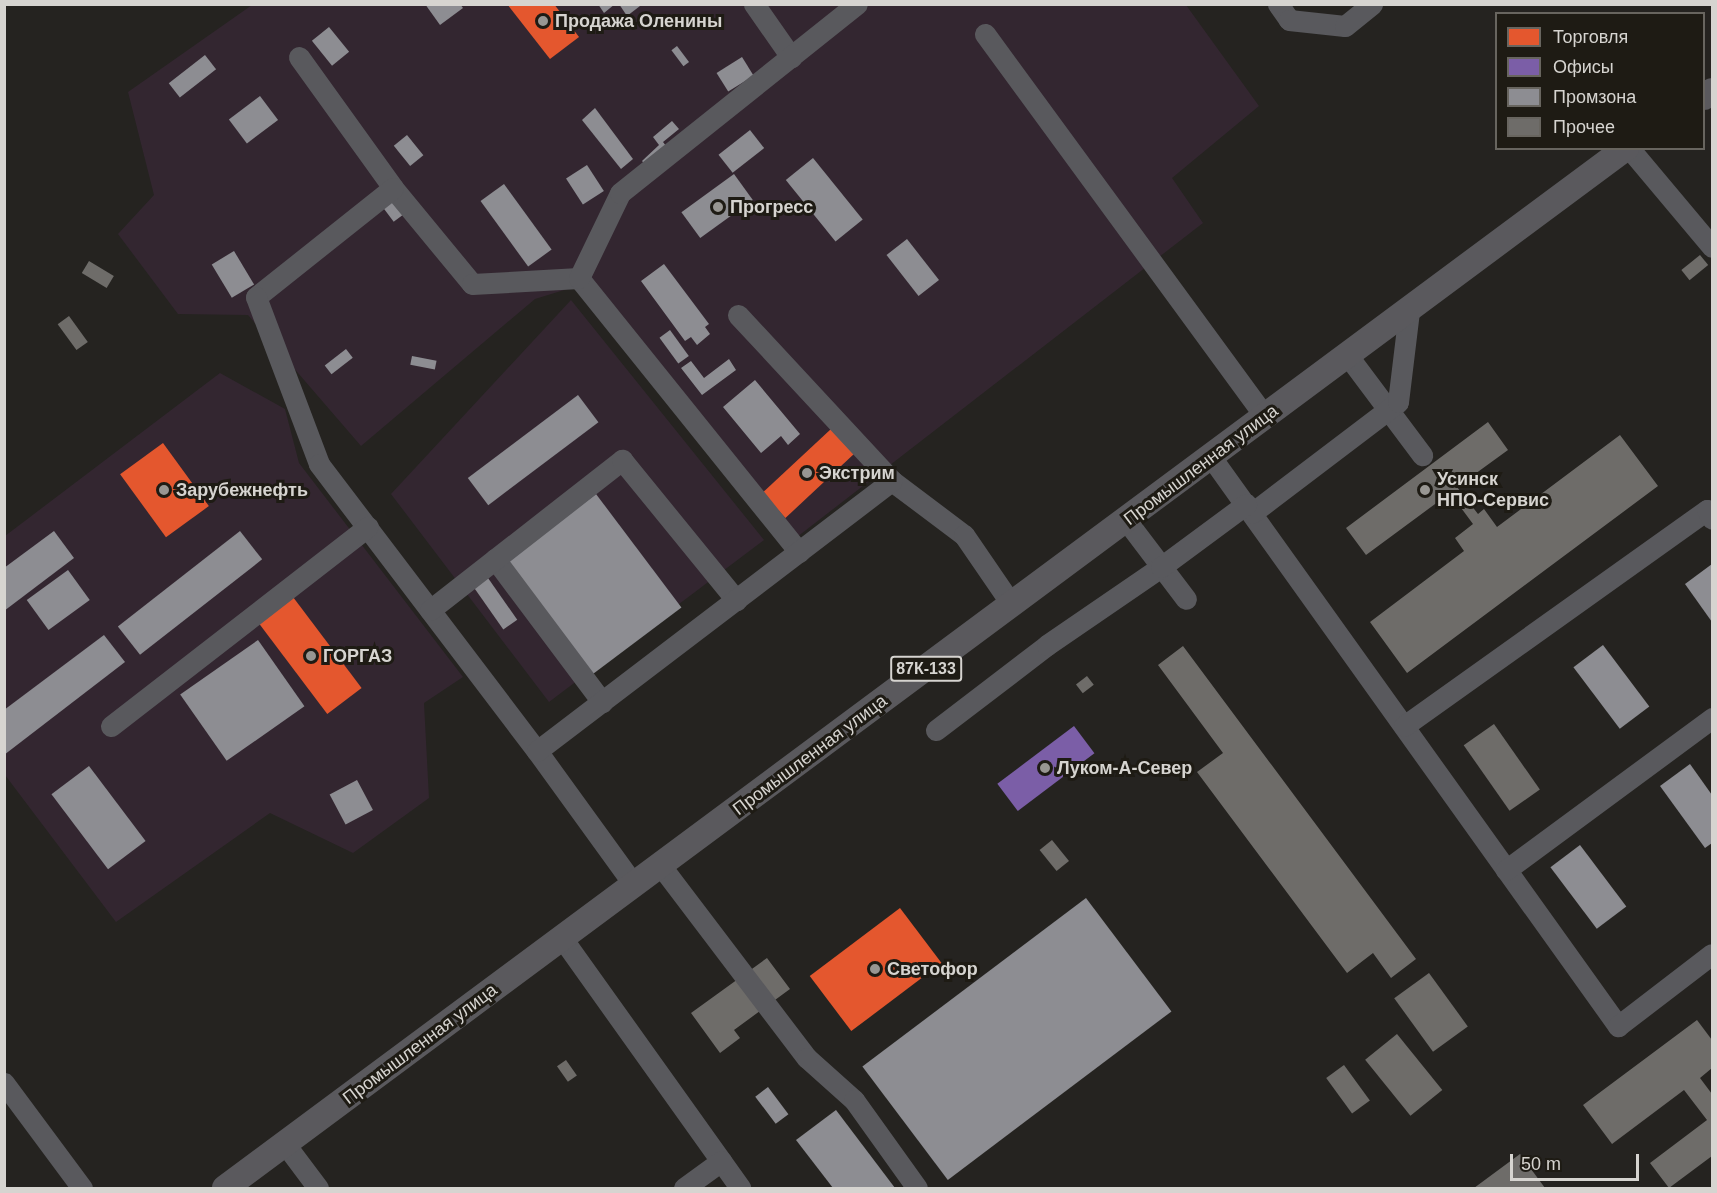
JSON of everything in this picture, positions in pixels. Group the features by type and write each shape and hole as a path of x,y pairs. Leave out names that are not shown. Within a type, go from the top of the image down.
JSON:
{"main road":[{"name":"Промышленная улица","path":"225,1188 1625,150"}],"street":[{"path":"753,4 791,57"},
{"path":"579,278 620,193 857,4"},
{"path":"1278,4 1290,20 1345,26 1372,4"},
{"path":"985,33 1265,417"},
{"path":"299,57 393,188 472,284 579,278"},
{"path":"1630,150 1713,247"},
{"path":"393,188 256,297 319,464 537,751 634,885"},
{"path":"579,278 798,552"},
{"path":"936,730 1047,645 1249,509 1398,402 1409,311"},
{"path":"738,315 892,481 964,534 1012,605"},
{"path":"1348,356 1422,455"},
{"path":"1212,457 1618,1026 1713,954"},
{"path":"430,610 622,460 736,600"},
{"path":"537,751 892,481"},
{"path":"1404,726 1707,510 1713,519"},
{"path":"1126,520 1186,599"},
{"path":"111,726 368,527"},
{"path":"495,560 602,702"},
{"path":"1506,870 1713,718"},
{"path":"660,866 807,1058 854,1100 916,1188"},
{"path":"562,938 740,1188"},
{"path":"4,1083 82,1188"},
{"path":"285,1144 318,1188"},
{"path":"684,1188 721,1161"}],"shaded area":[{"path":"252,5 1186,5 1259,106 1172,178 1203,223 797,537 587,283 535,299 361,446 248,315 178,314 118,234 154,195 128,92"},
{"path":"571,300 764,540 549,702 391,494"},
{"path":"220,373 285,409 299,463 463,677 424,703 429,798 353,853 270,813 116,922 5,775 5,536"}],"building: Торговля":[{"name":"Продажа Оленины","path":"507,4 554,4 579,37 550,59"},
{"name":"Экстрим","path":"831,429 854,454 785,518 762,493"},
{"name":"Зарубежнефть","path":"163,443 209,506 166,537 120,474"},
{"name":"ГОРГАЗ","path":"293,597 362,688 327,714 259,623"},
{"name":"Светофор","path":"900,908 942,963 851,1031 810,976"}],"building: Офисы":[{"name":"Луком-А-Север","path":"1074,726 1094,753 1018,811 997,784"}],"building: Промзона":[{"path":"425,4 460,4 463,8 440,25"},
{"path":"598,4 615,4 604,13"},
{"path":"619,4 639,4 640,6 627,16"},
{"path":"329,27 349,52 332,66 312,41"},
{"path":"677,46 689,62 683,66 671,50"},
{"path":"205,55 216,69 180,98 169,83"},
{"path":"742,57 754,76 728,92 717,73"},
{"path":"260,96 278,120 247,143 229,119"},
{"path":"595,108 633,159 621,169 582,120"},
{"path":"672,121 679,129 663,142 676,159 655,176 642,161 659,145 653,137"},
{"path":"750,130 764,148 733,173 718,155"},
{"path":"407,135 423,155 410,166 394,146"},
{"path":"813,158 863,219 836,241 786,180"},
{"path":"587,165 604,191 583,205 566,179"},
{"name":"Прогресс","path":"734,174 753,200 700,238 681,212"},
{"path":"387,183 408,211 394,222 373,194"},
{"path":"504,184 552,250 528,267 481,201"},
{"path":"907,239 939,280 919,296 887,255"},
{"path":"234,251 254,284 232,298 212,264"},
{"path":"664,264 709,324 705,327 710,334 697,345 691,337 685,341 641,281"},
{"path":"670,330 689,356 678,364 659,338"},
{"path":"346,349 353,358 331,374 325,366"},
{"path":"412,356 437,361 435,370 410,365"},
{"path":"729,359 736,370 702,395 681,368 691,361 704,378"},
{"path":"755,380 800,434 788,445 781,436 761,453 723,407"},
{"path":"578,395 598,422 488,505 468,478"},
{"path":"596,494 681,607 590,677 504,563"},
{"path":"54,531 74,558 4,611 4,568"},
{"path":"240,531 262,559 140,655 118,626"},
{"path":"1712,564 1712,622 1685,584"},
{"path":"68,570 90,600 48,630 27,600"},
{"path":"488,578 517,620 503,630 474,588"},
{"path":"104,635 125,662 4,755 4,710"},
{"path":"258,640 304,706 227,761 180,694"},
{"path":"1603,645 1649,706 1620,729 1573,667"},
{"path":"1690,764 1712,795 1712,843 1705,848 1660,786"},
{"path":"89,766 146,841 108,869 51,794"},
{"path":"357,780 373,810 346,825 330,795"},
{"path":"1580,845 1626,906 1597,929 1550,867"},
{"path":"1086,898 1171,1011 948,1180 862,1067"},
{"path":"768,1087 788,1114 776,1124 755,1097"},
{"path":"836,1110 895,1188 833,1188 796,1140"}],"building: Прочее":[{"path":"1700,255 1708,265 1690,280 1681,270"},
{"path":"89,261 114,276 107,288 82,273"},
{"path":"69,316 88,342 76,350 58,324"},
{"path":"1488,422 1508,450 1457,487 1478,514 1484,509 1497,527 1620,435 1658,486 1407,673 1370,622 1464,551 1455,538 1473,524 1450,493 1366,555 1346,528"},
{"path":"1183,646 1416,959 1391,978 1373,953 1347,973 1197,772 1223,753 1158,665"},
{"path":"1087,676 1094,685 1083,693 1076,685"},
{"path":"1494,724 1540,790 1510,811 1464,745"},
{"path":"1052,840 1069,861 1057,871 1040,850"},
{"path":"767,958 790,989 734,1030 740,1038 720,1053 691,1013"},
{"path":"1429,973 1468,1026 1433,1052 1394,998"},
{"path":"1697,1020 1712,1040 1712,1068 1700,1078 1712,1094 1712,1156 1669,1188 1650,1163 1707,1120 1684,1090 1612,1144 1583,1105"},
{"path":"1397,1034 1442,1090 1410,1116 1365,1060"},
{"path":"566,1060 577,1076 568,1082 557,1066"},
{"path":"1344,1065 1370,1101 1352,1114 1326,1078"},
{"path":"1520,1154 1545,1188 1474,1188"}],"place":[{"name":"Продажа Оленины","path":"543,21"},
{"name":"Прогресс","path":"718,207"},
{"name":"Экстрим","path":"807,473"},
{"name":"Зарубежнефть","path":"164,490"},
{"name":"Усинск НПО-Сервис","path":"1425,490"},
{"name":"ГОРГАЗ","path":"311,656"},
{"name":"Луком-А-Север","path":"1045,768"},
{"name":"Светофор","path":"875,969"}]}
